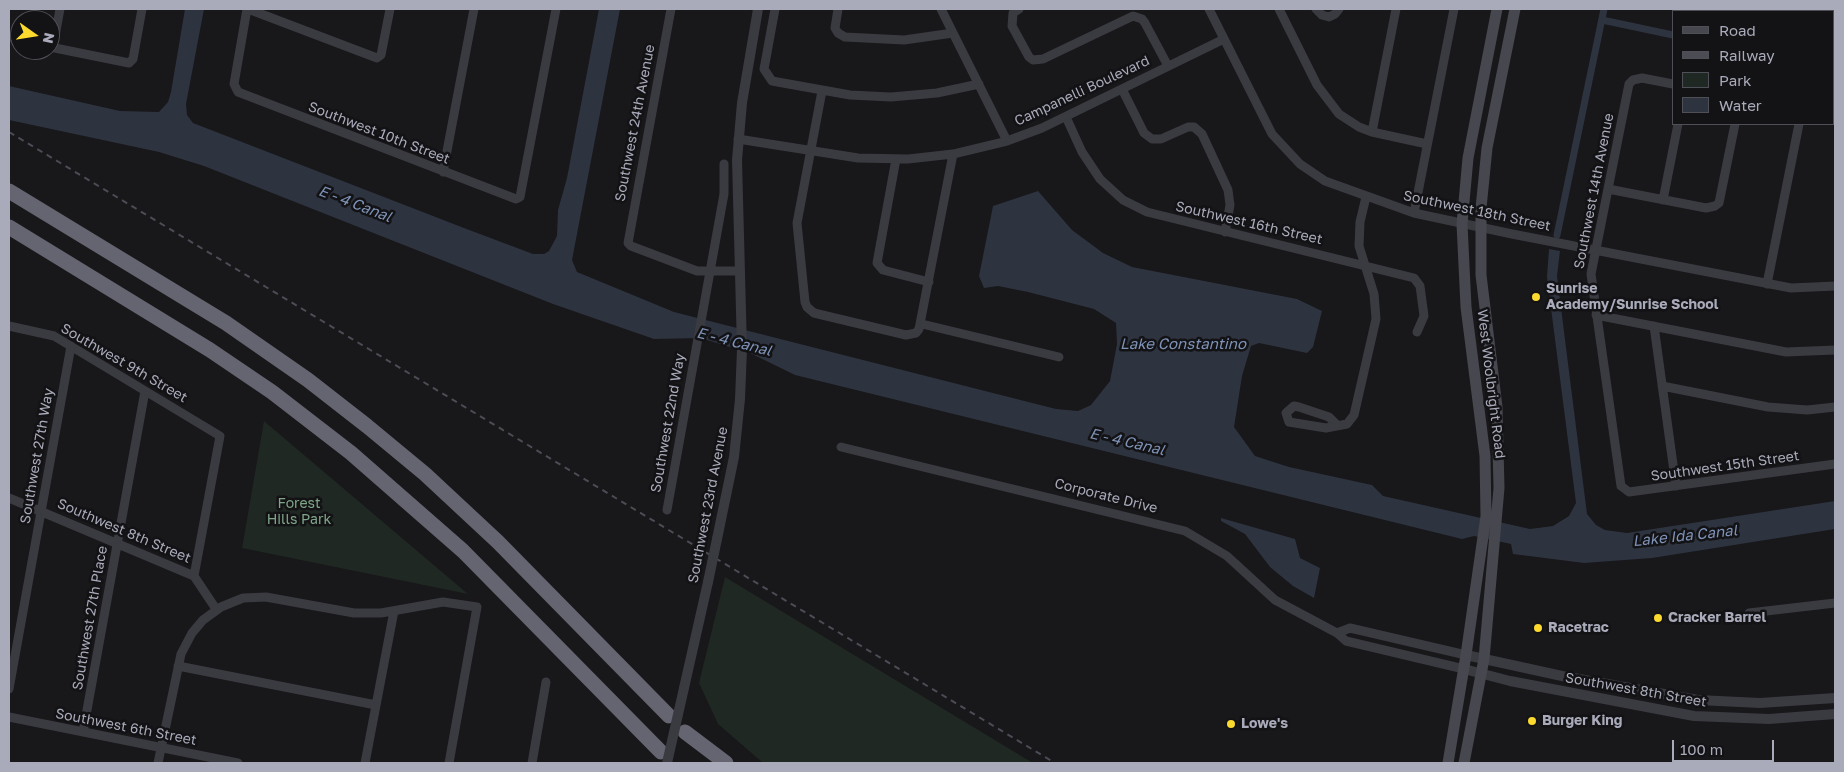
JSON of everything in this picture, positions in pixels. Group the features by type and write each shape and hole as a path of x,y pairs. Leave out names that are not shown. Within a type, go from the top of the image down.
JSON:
{"highway":[{"path":"9,191 226,323 308,380 361,420 425,474 498,542 669,716"},
{"path":"9,227 210,350 272,392 345,447 469,557 664,758"},
{"path":"715,763 684,732 726,763"}],"main road":[{"name":"West Woolbright Road","path":"1448,763 1483,542 1486,481 1482,427 1466,307 1462,224 1468,158 1496,9"},
{"name":"West Woolbright Road","path":"1464,763 1484,659 1497,529 1499,473 1497,414 1481,275 1480,228 1486,155 1514,9"}],"street":[{"path":"60,49 129,62 133,59 142,9"},
{"path":"247,9 377,58 381,56 390,9"},
{"name":"Southwest 10th Street","path":"247,9 234,88 238,92 516,199 520,197 556,9"},
{"path":"443,172 474,9"},
{"name":"Southwest 24th Avenue","path":"671,9 628,242 631,246 692,269 708,273"},
{"name":"Southwest 23rd Avenue","path":"664,758 684,688 734,457 742,362 737,196 738,139 743,96 758,9"},
{"path":"775,9 765,64 768,78 777,82 822,91 891,97 937,93 979,84"},
{"path":"838,9 835,23 837,31 846,37 882,40 921,38 953,33"},
{"path":"941,9 1007,141"},
{"path":"1019,9 1013,13 1012,26 1029,57 1033,60 1043,59 1133,16 1138,16 1145,23 1168,66"},
{"name":"Southwest 18th Street","path":"1209,9 1263,119 1284,148 1300,164 1325,180 1366,198 1414,213 1480,228 1767,284 1806,289 1835,286"},
{"path":"1279,9 1317,86 1326,100 1348,121 1372,132 1427,144"},
{"path":"1316,9 1322,15 1329,17 1339,9"},
{"path":"1372,132 1396,9"},
{"path":"1414,213 1454,9"},
{"name":"Campanelli Boulevard","path":"738,139 858,158 896,158 954,154 1007,141 1066,117 1224,39"},
{"name":"Southwest 14th Avenue","path":"1621,486 1591,280 1629,84 1632,80 1642,78 1672,84"},
{"path":"1122,89 1144,132 1152,139 1161,139 1188,127 1194,127 1202,134 1228,190 1230,205 1225,232"},
{"path":"822,91 798,223 807,307 814,313 906,334 916,333 922,324 954,154"},
{"name":"Southwest 16th Street","path":"1066,117 1090,166 1111,190 1123,200 1157,216 1410,276 1418,281 1420,286 1424,316 1418,332"},
{"path":"1663,200 1678,125"},
{"path":"1608,189 1711,208 1719,203 1735,125"},
{"path":"1767,284 1799,125"},
{"path":"896,158 877,262 883,270 929,282"},
{"name":"Southwest 22nd Way","path":"666,510 724,194 724,164"},
{"path":"1337,426 1328,417 1298,407 1294,406 1286,412 1289,422 1294,424 1326,428 1337,426 1347,424 1354,415 1374,331 1374,294 1364,264 1359,234 1366,198"},
{"path":"708,273 740,271"},
{"path":"1596,315 1786,352 1835,350"},
{"path":"922,324 1059,357"},
{"name":"Southwest 9th Street","path":"9,326 54,336 220,436 194,576"},
{"path":"1654,326 1676,486"},
{"name":"Southwest 27th Way","path":"9,689 71,346"},
{"path":"1662,386 1768,406 1806,410 1835,408"},
{"name":"Southwest 27th Place","path":"83,732 145,391"},
{"name":"Corporate Drive","path":"841,447 1081,504 1185,531 1227,556 1275,600 1337,633 1346,641 1464,669"},
{"name":"Southwest 15th Street","path":"1621,486 1628,492 1835,464"},
{"name":"Southwest 8th Street","path":"9,498 194,576 216,610"},
{"path":"158,763 178,666 192,634 203,620 216,610 243,598 266,596 354,613 394,611 443,602 477,607 449,763"},
{"path":"1749,613 1835,603"},
{"path":"365,763 394,611"},
{"path":"1337,633 1350,628 1466,655"},
{"name":"Southwest 8th Street","path":"1466,655 1625,688 1692,699 1730,702 1772,702 1835,698"},
{"path":"178,666 376,705"},
{"name":"Southwest 8th Street","path":"1464,669 1593,697 1699,717 1769,719 1835,714"},
{"path":"532,763 546,682"},
{"path":"1593,697 1596,691 1625,688"},
{"name":"Southwest 6th Street","path":"9,718 238,763"}],"green space":[{"name":"Forest Hills Park","path":"264,421 468,594 242,548"},
{"path":"725,577 1033,763 763,763 718,724 699,683"}],"water":[{"path":"185,9 204,9 186,104 187,115 193,123 533,254 544,254 549,251 557,236 558,210 567,178 599,9 620,9 572,260 577,272 674,312 1056,409 1078,411 1091,405 1110,381 1117,344 1116,323 1094,309 998,286 984,288 979,276 993,206 1038,191 1072,230 1103,253 1132,267 1297,299 1322,311 1313,347 1307,353 1259,343 1251,346 1242,376 1234,427 1255,456 1289,467 1372,485 1383,496 1530,529 1553,526 1569,516 1576,503 1547,277 1549,249 1560,251 1557,276 1587,514 1596,525 1605,530 1627,533 1835,501 1835,529 1652,558 1584,563 1513,554 1511,544 1474,536 1462,539 795,375 752,354 701,338 654,339 553,304 204,166 159,152 9,120 9,86 120,111 159,112 168,102 171,92"},
{"path":"1221,518 1295,539 1300,558 1320,568 1314,598 1293,586 1270,567 1245,534 1221,521"}],"waterway":[{"path":"1557,235 1604,9"},
{"path":"1602,20 1672,35"}],"railway":[{"path":"9,132 1055,763"}],"place":[{"name":"Sunrise Academy/Sunrise School","path":"1536,297"},
{"name":"Cracker Barrel","path":"1658,618"},
{"name":"Racetrac","path":"1538,628"},
{"name":"Burger King","path":"1532,721"},
{"name":"Lowe's","path":"1231,724"}],"water label":[{"name":"E - 4 Canal","path":"355,204"},
{"name":"E - 4 Canal","path":"734,342"},
{"name":"Lake Constantino","path":"1183,344"},
{"name":"E - 4 Canal","path":"1127,442"},
{"name":"Lake Ida Canal","path":"1685,536"}]}
